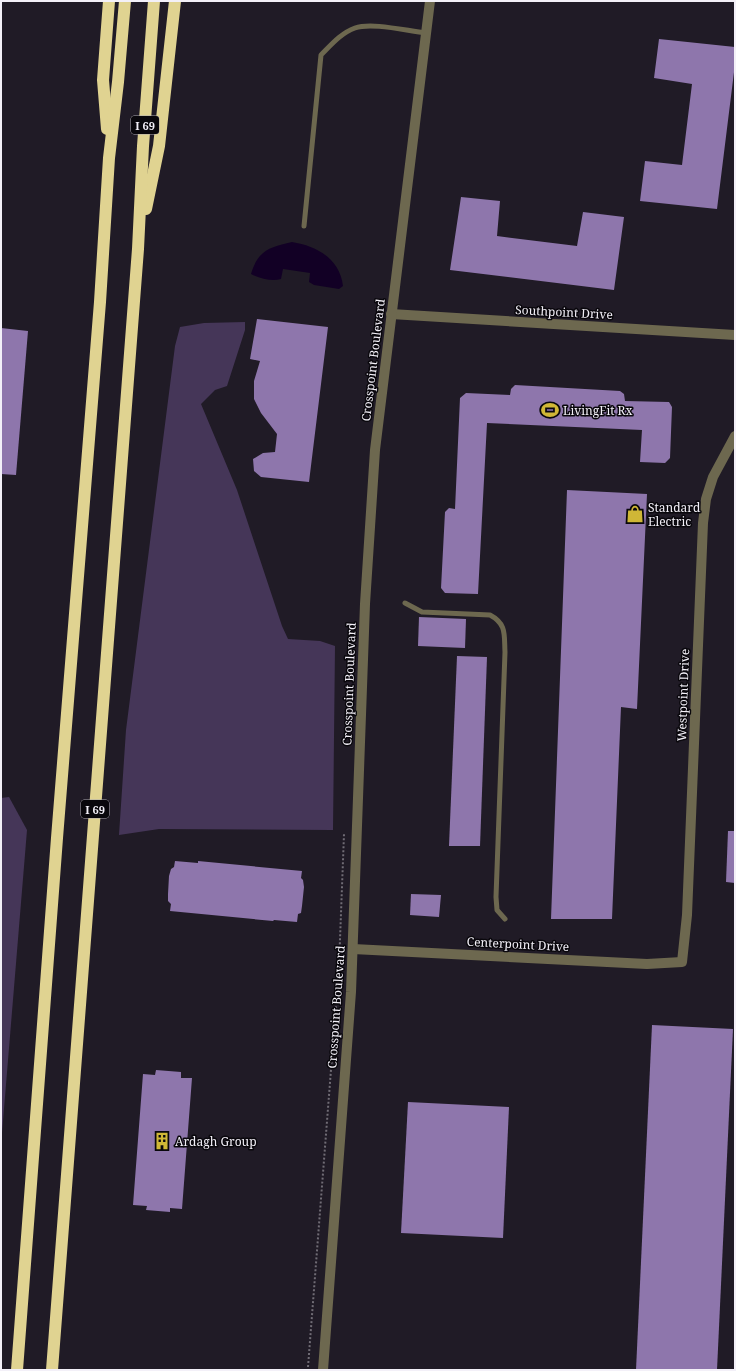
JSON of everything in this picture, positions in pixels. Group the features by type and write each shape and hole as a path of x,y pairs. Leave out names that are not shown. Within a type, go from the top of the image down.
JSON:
{"highway":[{"path":"109,1 103,80 109,158"},
{"name":"I 69","path":"17,1370 58,822 100,302 109,158 118,82 125,1"},
{"name":"I 69","path":"52,1370 138,249 143,146 154,1"},
{"path":"138,249 159,146 175,1"}],"street":[{"name":"Crosspoint Boulevard","path":"323,1370 353,949 365,604 375,450 430,1"},
{"name":"Southpoint Drive","path":"391,314 735,335"},
{"name":"Westpoint Drive","path":"682,962 687,915 703,523 706,498 713,477 735,436"},
{"name":"Centerpoint Drive","path":"353,949 646,964 682,962"}],"lane":[{"path":"304,226 321,55 336,40 355,28 374,27 426,33"},
{"path":"405,604 422,612 490,615 499,620 503,628 505,652 496,897 497,910 505,920"}],"path":[{"path":"308,1366 338,974 344,834"}],"shaded area":[{"path":"292,242 310,247 326,255 337,268 343,286 339,289 314,285 309,282 310,273 283,269 281,279 277,280 266,279 251,274 257,260 266,251"},
{"path":"245,322 245,330 227,386 215,390 201,404 237,490 282,626 288,639 320,641 335,646 333,830 159,829 119,835 126,730 175,346 180,327 204,323"},
{"path":"9,797 27,830 1,1145 1,798"}],"building":[{"path":"659,39 735,47 735,64 717,209 640,201 645,161 682,165 692,84 654,78"},
{"path":"461,197 500,201 497,236 577,246 583,212 624,217 614,290 450,270"},
{"path":"257,319 328,327 309,482 261,477 254,471 253,459 263,453 275,452 277,434 261,413 254,399 254,381 260,361 250,359"},
{"path":"1,328 28,331 16,475 1,474"},
{"path":"515,385 620,391 624,394 625,401 669,402 672,407 670,458 665,463 640,462 642,430 487,423 478,594 445,593 441,588 445,512 449,508 455,509 460,398 466,393 510,395 511,389"},
{"path":"567,490 647,494 637,709 621,707 612,919 551,919"},
{"path":"419,617 466,619 465,648 418,646"},
{"path":"457,656 487,657 480,846 449,846"},
{"path":"728,831 735,831 735,883 726,882"},
{"path":"175,861 198,863 198,861 302,871 301,878 303,880 304,887 301,913 298,914 297,922 170,911 171,904 168,901 169,876 171,869 174,867"},
{"path":"411,894 441,895 439,917 410,915"},
{"path":"652,1025 733,1029 717,1370 636,1370"},
{"name":"Ardagh Group","path":"156,1070 181,1072 181,1078 192,1078 182,1209 170,1208 170,1212 146,1210 147,1206 133,1205 143,1074 155,1075"},
{"path":"408,1102 509,1107 503,1238 401,1233"}],"place":[{"name":"LivingFit Rx","path":"550,410"},
{"name":"Standard Electric","path":"635,514"},
{"name":"Ardagh Group","path":"162,1141"}]}
